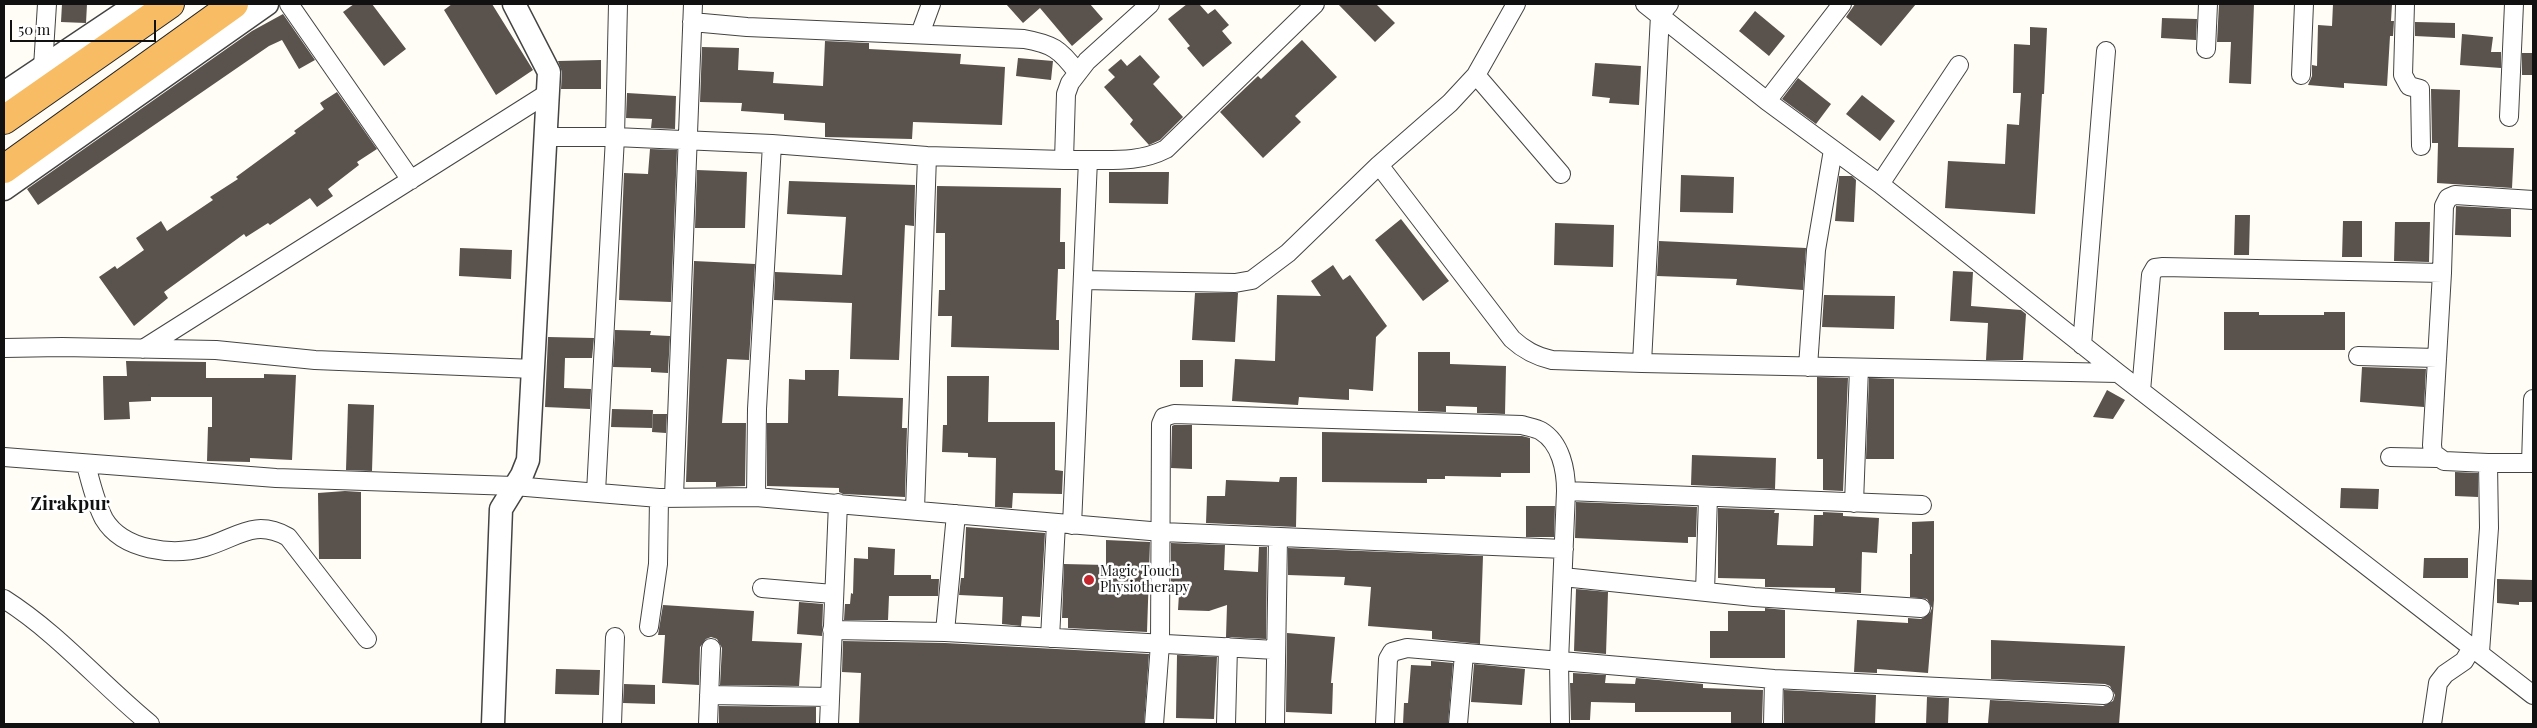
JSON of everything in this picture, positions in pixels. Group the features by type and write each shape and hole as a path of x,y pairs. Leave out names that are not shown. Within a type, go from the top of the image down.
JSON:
{"highway":[{"path":"4,120 170,4"},
{"path":"4,169 234,4"}],"street":[{"path":"43,67 46,4"},
{"path":"4,93 43,67 119,10 137,4"},
{"path":"4,189 267,4"},
{"path":"289,4 411,180"},
{"path":"492,724 500,509 522,475 528,460 549,72 514,4"},
{"path":"596,492 615,137 618,4"},
{"path":"649,627 667,497 688,142 693,4"},
{"path":"920,34 931,4"},
{"path":"1064,160 1066,94 1077,72 1150,4"},
{"path":"545,137 615,137 688,142 772,144 927,156 1064,160 1130,160 1151,157 1166,149 1315,4"},
{"path":"1083,280 1235,283 1252,280 1288,252 1450,102 1476,74 1516,4"},
{"path":"1645,4 1664,10 1767,101 1880,184 2082,345 2533,695"},
{"path":"1767,101 1842,4"},
{"path":"2206,49 2208,4"},
{"path":"2301,75 2304,4"},
{"path":"2405,4 2403,75 2409,86 2420,89 2421,146"},
{"path":"2508,117 2514,4"},
{"path":"1642,363 1664,10"},
{"path":"692,22 747,27 1024,39 1054,46 1077,72"},
{"path":"2082,345 2106,51"},
{"path":"1880,184 1959,65"},
{"path":"1476,74 1561,174"},
{"path":"143,349 548,94"},
{"path":"756,497 757,409 772,144"},
{"path":"1808,367 1816,250 1833,150"},
{"path":"915,510 927,156"},
{"path":"1050,638 1064,524 1083,280 1088,160"},
{"path":"1380,165 1512,339 1523,349 1538,357 1552,360 1642,363 2118,373"},
{"path":"2437,458 2433,453 2432,445 2444,206 2448,198 2455,196 2533,200"},
{"path":"2141,391 2151,275 2155,268 2163,266 2442,273"},
{"path":"4,348 62,346 216,350 306,360 534,368"},
{"path":"2358,356 2437,358"},
{"path":"1854,503 1859,368"},
{"path":"2390,457 2437,458 2444,461 2488,463 2532,463 2533,399"},
{"path":"1154,724 1160,644 1161,424 1164,417 1174,414 1522,425 1542,431 1562,460 1566,491 1564,577 1559,662 1560,724"},
{"path":"4,457 86,465 276,478 514,486 667,497 756,497 1162,532 1564,550"},
{"path":"2432,724 2438,683 2445,674 2464,661 2476,649 2489,528 2488,463"},
{"path":"86,465 97,505 106,522 135,544 172,552 188,550 258,528 275,530 288,537 367,639"},
{"path":"1566,491 1922,505"},
{"path":"1705,592 1708,497"},
{"path":"829,724 838,503"},
{"path":"945,632 956,514"},
{"path":"1275,724 1278,538"},
{"path":"1564,577 1705,592 1921,608"},
{"path":"762,588 833,594"},
{"path":"4,599 24,612 64,645 150,724"},
{"path":"832,630 945,632 1276,650"},
{"path":"612,724 615,636"},
{"path":"1226,724 1228,647"},
{"path":"708,724 711,648"},
{"path":"1385,724 1388,659 1392,652 1407,648 1774,679 2104,695"},
{"path":"1458,724 1464,654"},
{"path":"1773,724 1774,679"},
{"path":"710,695 830,697"}],"building":[{"path":"62,4 87,4 86,23 61,22"},
{"path":"354,4 372,4 406,49 384,66 343,12"},
{"path":"452,4 492,4 533,70 496,95 444,10"},
{"path":"1006,4 1090,4 1103,19 1072,46 1040,8 1023,23"},
{"path":"1187,4 1199,4 1208,14 1215,9 1229,25 1222,31 1232,43 1203,67 1187,48 1190,46 1168,19"},
{"path":"1338,4 1376,4 1395,23 1375,42"},
{"path":"1855,4 1916,4 1881,46 1846,17"},
{"path":"2219,4 2254,4 2251,84 2229,83 2231,42 2217,42"},
{"path":"2333,4 2392,4 2391,21 2394,21 2393,36 2390,36 2387,86 2344,83 2344,88 2308,85 2312,76 2312,65 2317,66 2318,25 2332,26"},
{"path":"1755,11 1785,36 1769,56 1739,31"},
{"path":"283,14 315,60 299,69 282,40 269,46 38,205 27,189 252,31"},
{"path":"2162,18 2197,19 2196,40 2161,38"},
{"path":"2415,22 2455,23 2455,38 2415,36"},
{"path":"2030,27 2047,28 2035,214 1945,208 1948,161 2005,164 2007,124 2019,125 2021,93 2013,93 2014,44 2030,45"},
{"path":"2462,34 2493,37 2491,52 2501,52 2501,68 2460,65"},
{"path":"1302,40 1337,77 1295,116 1301,122 1263,158 1220,112 1258,76 1261,79"},
{"path":"825,41 869,43 869,49 961,54 960,64 1005,67 1002,125 913,122 912,139 825,137 825,123 784,120 784,114 741,111 742,103 700,102 702,47 739,48 738,70 774,72 773,83 823,86"},
{"path":"2522,53 2533,53 2533,75 2522,75"},
{"path":"1140,55 1160,77 1153,84 1183,117 1160,140 1149,145 1130,124 1133,120 1104,87 1115,77 1108,70 1121,59 1127,66"},
{"path":"1018,58 1053,61 1051,80 1016,76"},
{"path":"601,60 601,89 561,89 562,72 558,61"},
{"path":"1595,63 1641,66 1639,105 1609,103 1610,98 1592,96"},
{"path":"1798,78 1831,104 1816,124 1782,99"},
{"path":"2431,89 2460,90 2458,147 2514,148 2512,188 2437,183 2438,143 2432,143"},
{"path":"337,92 377,149 357,162 359,165 328,189 333,196 317,207 310,198 270,225 268,223 246,237 244,234 164,292 168,298 134,326 99,277 115,266 117,269 144,250 136,238 161,221 167,231 213,200 210,197 238,179 236,177 296,133 294,131 324,109 320,103"},
{"path":"627,93 676,96 675,129 651,128 652,119 626,118"},
{"path":"1862,95 1895,121 1880,141 1846,114"},
{"path":"650,149 677,150 671,302 619,300 624,173 648,174"},
{"path":"697,170 747,172 745,228 695,228"},
{"path":"1109,172 1169,172 1168,204 1109,203"},
{"path":"1681,175 1734,177 1733,213 1680,212"},
{"path":"1839,176 1852,176 1856,180 1854,222 1835,221"},
{"path":"789,181 915,185 914,226 905,225 899,360 850,359 852,303 774,300 775,272 842,275 846,217 787,214"},
{"path":"937,186 1061,188 1060,242 1065,242 1065,269 1058,269 1056,320 1059,320 1059,350 951,347 952,316 938,316 939,290 945,290 945,233 936,233"},
{"path":"2456,206 2511,209 2511,237 2455,235"},
{"path":"2235,215 2250,215 2249,255 2234,255"},
{"path":"1401,219 1449,281 1423,301 1375,240"},
{"path":"2343,221 2362,221 2362,257 2342,257"},
{"path":"2395,222 2430,222 2429,262 2394,261"},
{"path":"1555,223 1614,225 1613,267 1554,265"},
{"path":"1659,241 1806,248 1803,290 1736,285 1737,279 1657,276"},
{"path":"460,248 512,250 511,279 459,276"},
{"path":"694,261 755,264 749,360 727,359 722,423 746,423 745,486 716,487 716,482 686,482"},
{"path":"1333,265 1343,280 1350,275 1387,326 1376,337 1373,391 1349,389 1349,400 1299,397 1298,405 1232,401 1235,359 1275,361 1277,295 1321,296 1311,281"},
{"path":"1953,271 1973,272 1971,306 2021,310 2026,314 2023,360 1986,360 1988,323 1950,321"},
{"path":"1195,293 1238,293 1235,342 1192,340"},
{"path":"1824,295 1895,296 1894,329 1822,327"},
{"path":"2224,312 2259,312 2259,315 2324,315 2324,312 2345,312 2345,350 2224,350"},
{"path":"615,330 651,331 650,335 670,336 668,373 651,372 651,368 613,367"},
{"path":"548,337 594,338 592,358 565,358 564,388 591,389 590,409 545,407"},
{"path":"1418,352 1450,352 1450,364 1506,366 1505,414 1477,413 1477,407 1446,406 1446,412 1418,411"},
{"path":"1180,360 1203,360 1203,387 1180,387"},
{"path":"126,361 206,362 206,378 264,378 264,374 296,375 292,460 250,458 250,462 207,461 208,427 212,427 212,397 151,397 151,401 129,402 130,419 104,420 103,376 127,376"},
{"path":"2362,367 2426,369 2424,407 2360,402"},
{"path":"805,370 839,370 838,396 903,398 902,428 907,428 905,497 843,494 839,492 839,488 767,486 767,423 788,423 789,379 805,380"},
{"path":"947,376 989,376 988,422 1055,422 1055,470 1063,471 1062,494 1013,493 1012,508 995,507 996,458 968,457 968,453 942,452 943,425 947,425"},
{"path":"1817,377 1848,378 1843,491 1823,490 1823,459 1817,459"},
{"path":"1869,378 1894,379 1894,459 1866,459"},
{"path":"2107,390 2125,400 2113,419 2093,417"},
{"path":"348,404 374,405 372,471 346,470"},
{"path":"612,409 653,410 652,428 611,427"},
{"path":"653,414 667,414 666,433 652,432"},
{"path":"1192,425 1192,469 1171,468 1172,426"},
{"path":"1322,432 1522,436 1530,438 1530,473 1501,473 1501,477 1445,476 1445,479 1427,479 1427,483 1322,482"},
{"path":"1692,455 1776,458 1775,489 1691,485"},
{"path":"2455,472 2478,473 2478,497 2455,496"},
{"path":"1280,477 1297,477 1296,527 1206,523 1207,496 1225,496 1226,480 1279,482"},
{"path":"2341,488 2379,489 2378,509 2340,508"},
{"path":"361,492 361,559 319,559 318,493"},
{"path":"1576,502 1697,507 1696,537 1688,537 1688,543 1575,538"},
{"path":"1526,506 1555,506 1554,537 1526,537"},
{"path":"1718,508 1775,510 1774,513 1779,513 1777,545 1813,546 1814,515 1823,515 1823,512 1843,513 1843,516 1879,518 1877,553 1862,552 1861,593 1835,592 1835,588 1765,587 1765,579 1718,578"},
{"path":"1934,521 1934,600 1928,673 1877,669 1877,673 1854,672 1857,620 1908,623 1908,618 1921,619 1930,613 1932,608 1927,599 1910,597 1910,554 1912,554 1912,522"},
{"path":"966,527 1045,533 1040,617 1022,616 1021,626 1002,624 1003,597 959,595 961,578 964,578"},
{"path":"1106,540 1150,542 1147,632 1068,628 1068,618 1062,618 1064,564 1106,565"},
{"path":"1171,543 1225,545 1224,570 1258,572 1259,547 1267,547 1266,639 1226,637 1227,605 1209,611 1178,610 1179,594 1171,593"},
{"path":"868,547 895,549 894,575 931,575 931,579 939,579 938,596 889,596 888,620 844,620 845,604 850,604 851,593 853,594 854,558 868,559"},
{"path":"1288,548 1483,556 1480,644 1432,639 1432,631 1368,626 1371,587 1344,585 1345,577 1288,575"},
{"path":"2424,558 2468,558 2468,578 2423,578"},
{"path":"2497,579 2533,580 2533,602 2519,602 2519,605 2497,603"},
{"path":"1576,589 1608,592 1606,654 1574,651"},
{"path":"799,602 823,604 822,636 797,634"},
{"path":"663,605 754,611 752,641 802,643 799,686 720,685 722,648 717,639 711,637 706,639 700,647 699,685 662,683 665,635 658,635"},
{"path":"1765,608 1785,610 1785,658 1710,658 1710,631 1728,631 1728,611 1765,611"},
{"path":"1287,633 1335,637 1331,683 1333,683 1332,714 1286,712"},
{"path":"1991,640 2125,646 2119,724 1988,723 1990,700 2103,706 2113,701 2115,695 2110,686 2105,684 1991,679"},
{"path":"843,641 945,643 1149,654 1144,724 859,724 861,673 842,672"},
{"path":"1177,655 1217,657 1214,719 1176,718"},
{"path":"1431,661 1453,663 1448,724 1403,724 1404,703 1408,703 1411,665 1431,666"},
{"path":"1474,664 1525,669 1522,705 1471,702"},
{"path":"556,669 600,670 599,695 555,694"},
{"path":"1573,673 1606,675 1605,683 1635,684 1636,678 1703,684 1703,688 1763,690 1762,724 1731,724 1731,712 1635,712 1635,703 1591,702 1590,720 1571,720 1570,683 1573,683"},
{"path":"624,684 655,685 655,704 623,703"},
{"path":"1784,690 1876,695 1875,724 1784,724"},
{"path":"1927,697 1949,698 1948,724 1926,724"},
{"path":"719,706 816,707 816,724 719,724"}],"place":[{"name":"Magic Touch Physiotherapy","path":"1089,580"}],"district":[{"name":"Zirakpur","path":"70,504"}]}
